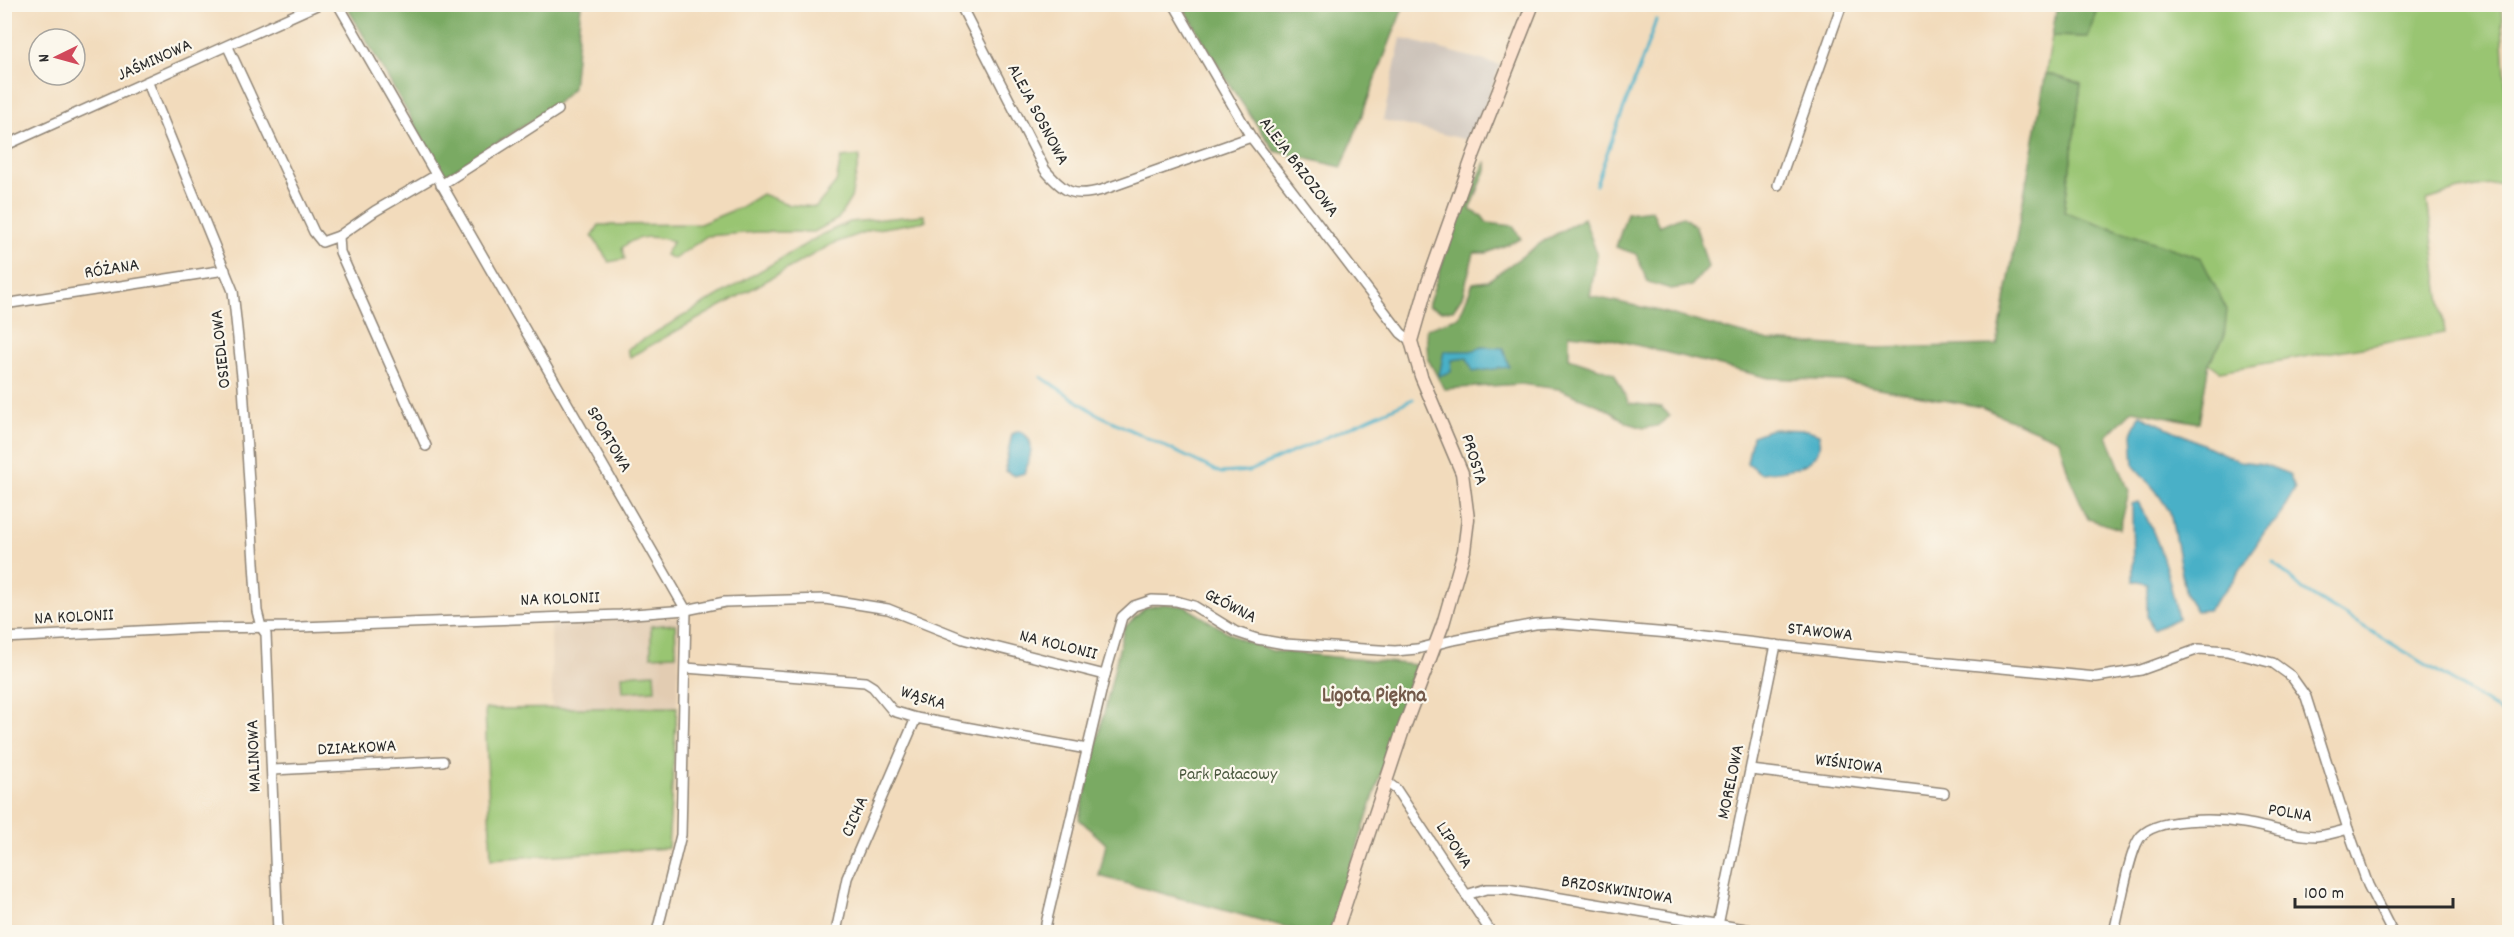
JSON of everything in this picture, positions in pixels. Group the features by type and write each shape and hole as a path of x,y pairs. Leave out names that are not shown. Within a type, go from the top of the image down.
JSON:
{"street":[{"name":"JAŚMINOWA","path":"4,146 319,4"},
{"name":"SPORTOWA","path":"338,4 687,610"},
{"name":"ALEJA SOSNOWA","path":"960,4 1045,170 1069,192 1083,195 1102,190 1251,137"},
{"name":"ALEJA BRZOZOWA","path":"1174,4 1251,137 1401,333 1411,341"},
{"path":"1411,341 1427,285 1504,74 1533,4"},
{"path":"1778,184 1842,4"},
{"path":"228,46 314,232 322,242 339,236 366,216 435,176"},
{"name":"OSIEDLOWA","path":"148,83 233,291 243,386 257,611 261,627"},
{"path":"441,185 558,110"},
{"path":"339,236 340,252 426,446"},
{"name":"RÓŻANA","path":"4,304 225,270"},
{"name":"PROSTA","path":"1336,933 1385,781 1460,569 1468,519 1467,501 1456,457 1421,376 1411,341"},
{"name":"NA KOLONII","path":"4,638 620,615 687,610 725,602 825,599 867,604 963,639 1104,675"},
{"name":"GŁÓWNA","path":"1044,933 1104,675 1122,617 1134,606 1152,600 1176,601 1194,606 1236,632 1257,639 1285,644 1395,651 1435,645"},
{"path":"657,933 681,835 687,610"},
{"name":"STAWOWA","path":"1435,645 1535,624 1551,623 2096,677 2141,670 2187,651 2199,649 2227,651 2263,659 2283,669 2299,686 2312,715 2348,829"},
{"name":"MALINOWA","path":"261,627 266,634 278,933"},
{"name":"MORELOWA","path":"1718,925 1776,645"},
{"name":"WĄSKA","path":"686,668 865,682 873,687 893,711 916,718 1087,749"},
{"name":"CICHA","path":"836,933 847,878 916,718"},
{"name":"DZIAŁKOWA","path":"273,770 443,761"},
{"name":"WIŚNIOWA","path":"1751,770 1944,793"},
{"name":"LIPOWA","path":"1385,781 1396,789 1491,933"},
{"name":"POLNA","path":"2114,933 2135,847 2145,831 2151,827 2159,824 2224,821 2316,836 2348,829"},
{"path":"2348,829 2368,885 2392,933"},
{"name":"BRZOSKWINIOWA","path":"1466,895 1486,889 1507,889 1763,933"}],"shaded area":[{"path":"1401,38 1500,65 1472,141 1383,120"},
{"path":"680,617 677,707 552,709 551,623"}],"green space":[{"path":"346,5 581,5 573,88 551,109 444,176"},
{"path":"1182,5 1404,5 1342,167 1275,151 1233,90"},
{"path":"2057,5 2098,5 2088,37 2052,36"},
{"path":"2098,5 2501,5 2509,140 2509,182 2459,190 2427,200 2445,333 2220,371 2209,363 2224,337 2201,258 2064,212 2081,84 2046,73 2052,36 2088,37"},
{"path":"2046,73 2081,84 2064,212 2201,258 2227,310 2224,337 2209,363 2199,423 2133,410 2107,436 2129,491 2120,529 2088,519 2069,476 2059,440 1981,407 1841,381 1769,378 1608,338 1569,334 1569,358 1614,373 1629,403 1661,407 1670,416 1657,426 1644,428 1628,423 1603,407 1559,389 1521,384 1444,389 1428,359 1426,329 1459,317 1473,283 1487,281 1544,241 1584,218 1597,254 1590,296 1655,310 1769,341 1877,348 1997,345"},
{"path":"860,156 851,198 838,219 814,232 757,232 707,236 674,259 665,255 673,241 646,237 633,240 622,248 625,259 609,262 592,236 599,225 700,224 741,207 762,194 790,205 816,207 836,183 841,158"},
{"path":"1486,161 1486,170 1470,210 1482,216 1487,223 1513,226 1521,239 1487,253 1474,253 1462,297 1453,310 1441,311 1428,306 1453,232"},
{"path":"1652,210 1659,226 1682,216 1696,227 1708,267 1691,286 1671,289 1648,282 1636,254 1616,247 1627,213"},
{"path":"924,215 926,221 871,230 832,244 630,357 627,349 823,234 850,222"},
{"name":"Park Pałacowy","path":"1164,604 1184,606 1239,639 1273,651 1416,665 1330,932 1304,932 1099,876 1106,844 1079,819 1124,628 1145,608"},
{"path":"675,624 676,655 651,656 651,626"},
{"path":"654,673 655,690 623,692 622,675"},
{"path":"677,707 668,848 491,859 485,709"}],"water":[{"path":"1483,347 1503,348 1509,367 1473,372 1467,358 1452,360 1451,372 1439,376 1444,351 1470,351"},
{"path":"2140,415 2239,461 2263,464 2289,474 2295,489 2277,520 2265,531 2235,578 2208,610 2196,611 2186,595 2170,512 2156,491 2134,466 2132,434"},
{"path":"1772,429 1808,430 1819,434 1819,446 1815,456 1810,461 1794,468 1760,473 1747,463 1752,436"},
{"path":"1019,431 1029,439 1031,449 1025,473 1014,476 1006,471 1006,461 1012,434"},
{"path":"2138,502 2163,558 2178,618 2153,630 2147,616 2147,584 2133,581 2132,504"}],"waterway":[{"path":"1596,185 1656,20"},
{"path":"1041,377 1097,414 1221,473 1250,471 1413,399"},
{"path":"2273,562 2303,590 2510,718"}],"district":[{"name":"Ligota Piękna","path":"1374,697"}]}
